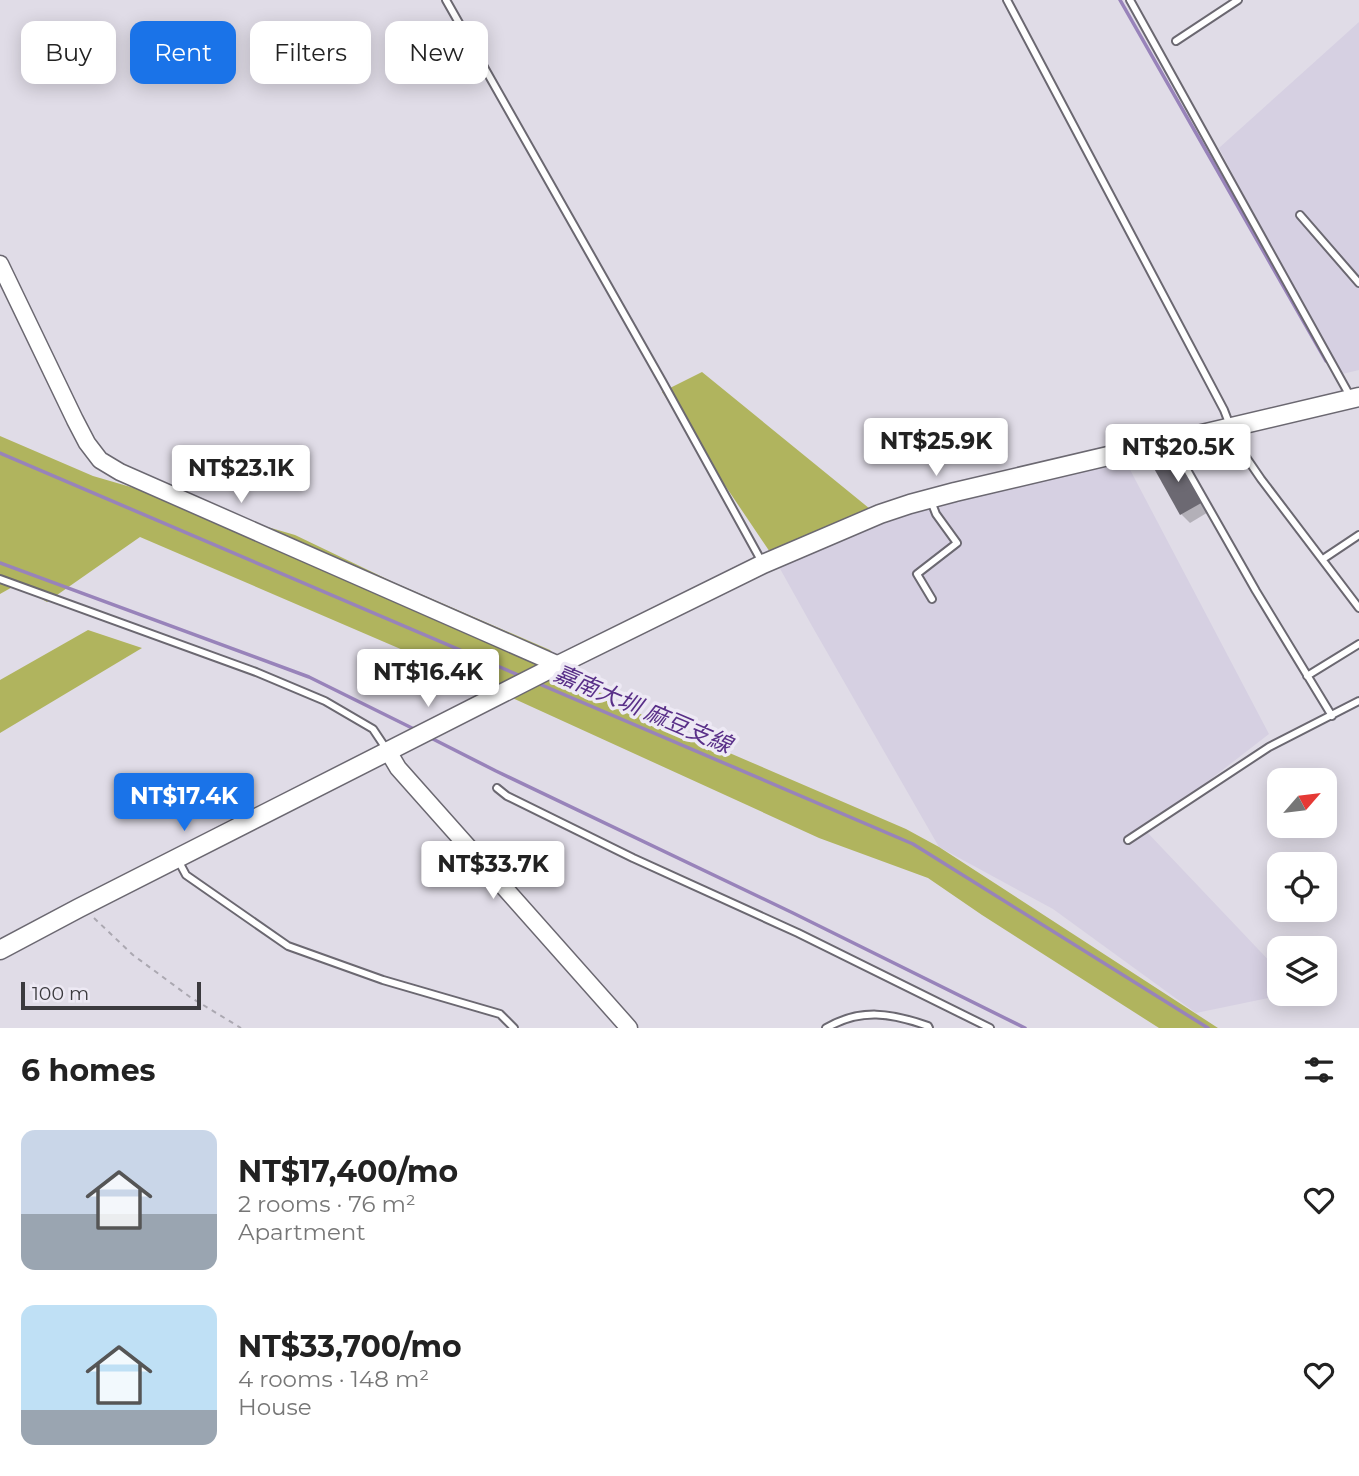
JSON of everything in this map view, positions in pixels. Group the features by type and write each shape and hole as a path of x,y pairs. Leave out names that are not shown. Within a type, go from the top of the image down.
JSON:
{"main road":[{"path":"0,950 552,668 763,564 880,514 931,499 1355,398"}],"street":[{"path":"0,264 75,420 100,460 120,472 552,668"},
{"path":"388,751 398,768 625,1026"}],"lane":[{"path":"446,0 663,381 763,564"},
{"path":"1007,0 1218,398 1237,444 1359,608"},
{"path":"1130,0 1355,398"},
{"path":"1176,41 1238,0"},
{"path":"1300,215 1359,284"},
{"path":"1176,441 1182,461 1332,716"},
{"path":"931,499 936,514 957,544 917,574 932,599"},
{"path":"1322,559 1359,535"},
{"path":"0,579 256,672 325,701 373,729 388,751"},
{"path":"1307,676 1359,644"},
{"path":"1128,840 1269,747 1359,701"},
{"path":"497,788 507,796 633,858 798,933 990,1028"},
{"path":"177,858 186,875 288,946 383,980 500,1014 514,1028"},
{"path":"826,1028 843,1018 881,1014 905,1018 929,1028"}],"path":[{"path":"79,908 98,921 133,955 190,997 241,1028"}],"shaded area":[{"path":"1359,22 1359,370 1338,375 1219,148"},
{"path":"1126,462 1269,734 1145,830 1267,958 1267,998 1196,1013 1053,909 939,847 774,558 875,513"}],"green space":[{"path":"702,372 875,513 774,558 662,392"},
{"path":"0,436 93,476 295,535 393,582 550,650 576,680 646,717 906,829 939,847 1218,1028 1159,1028 928,878 819,838 482,684 140,537 47,602 16,585 0,594"},
{"path":"88,630 142,648 0,733 0,680"}],"building":[{"path":"1177,456 1203,502 1180,515 1151,463"}],"waterway":[{"path":"1120,0 1326,361"},
{"name":"嘉南大圳 麻豆支線","path":"0,453 523,677"},
{"path":"0,563 309,677 416,730"},
{"name":"嘉南大圳 麻豆支線","path":"537,683 913,844 1208,1028"},
{"path":"429,737 1025,1028"}]}
